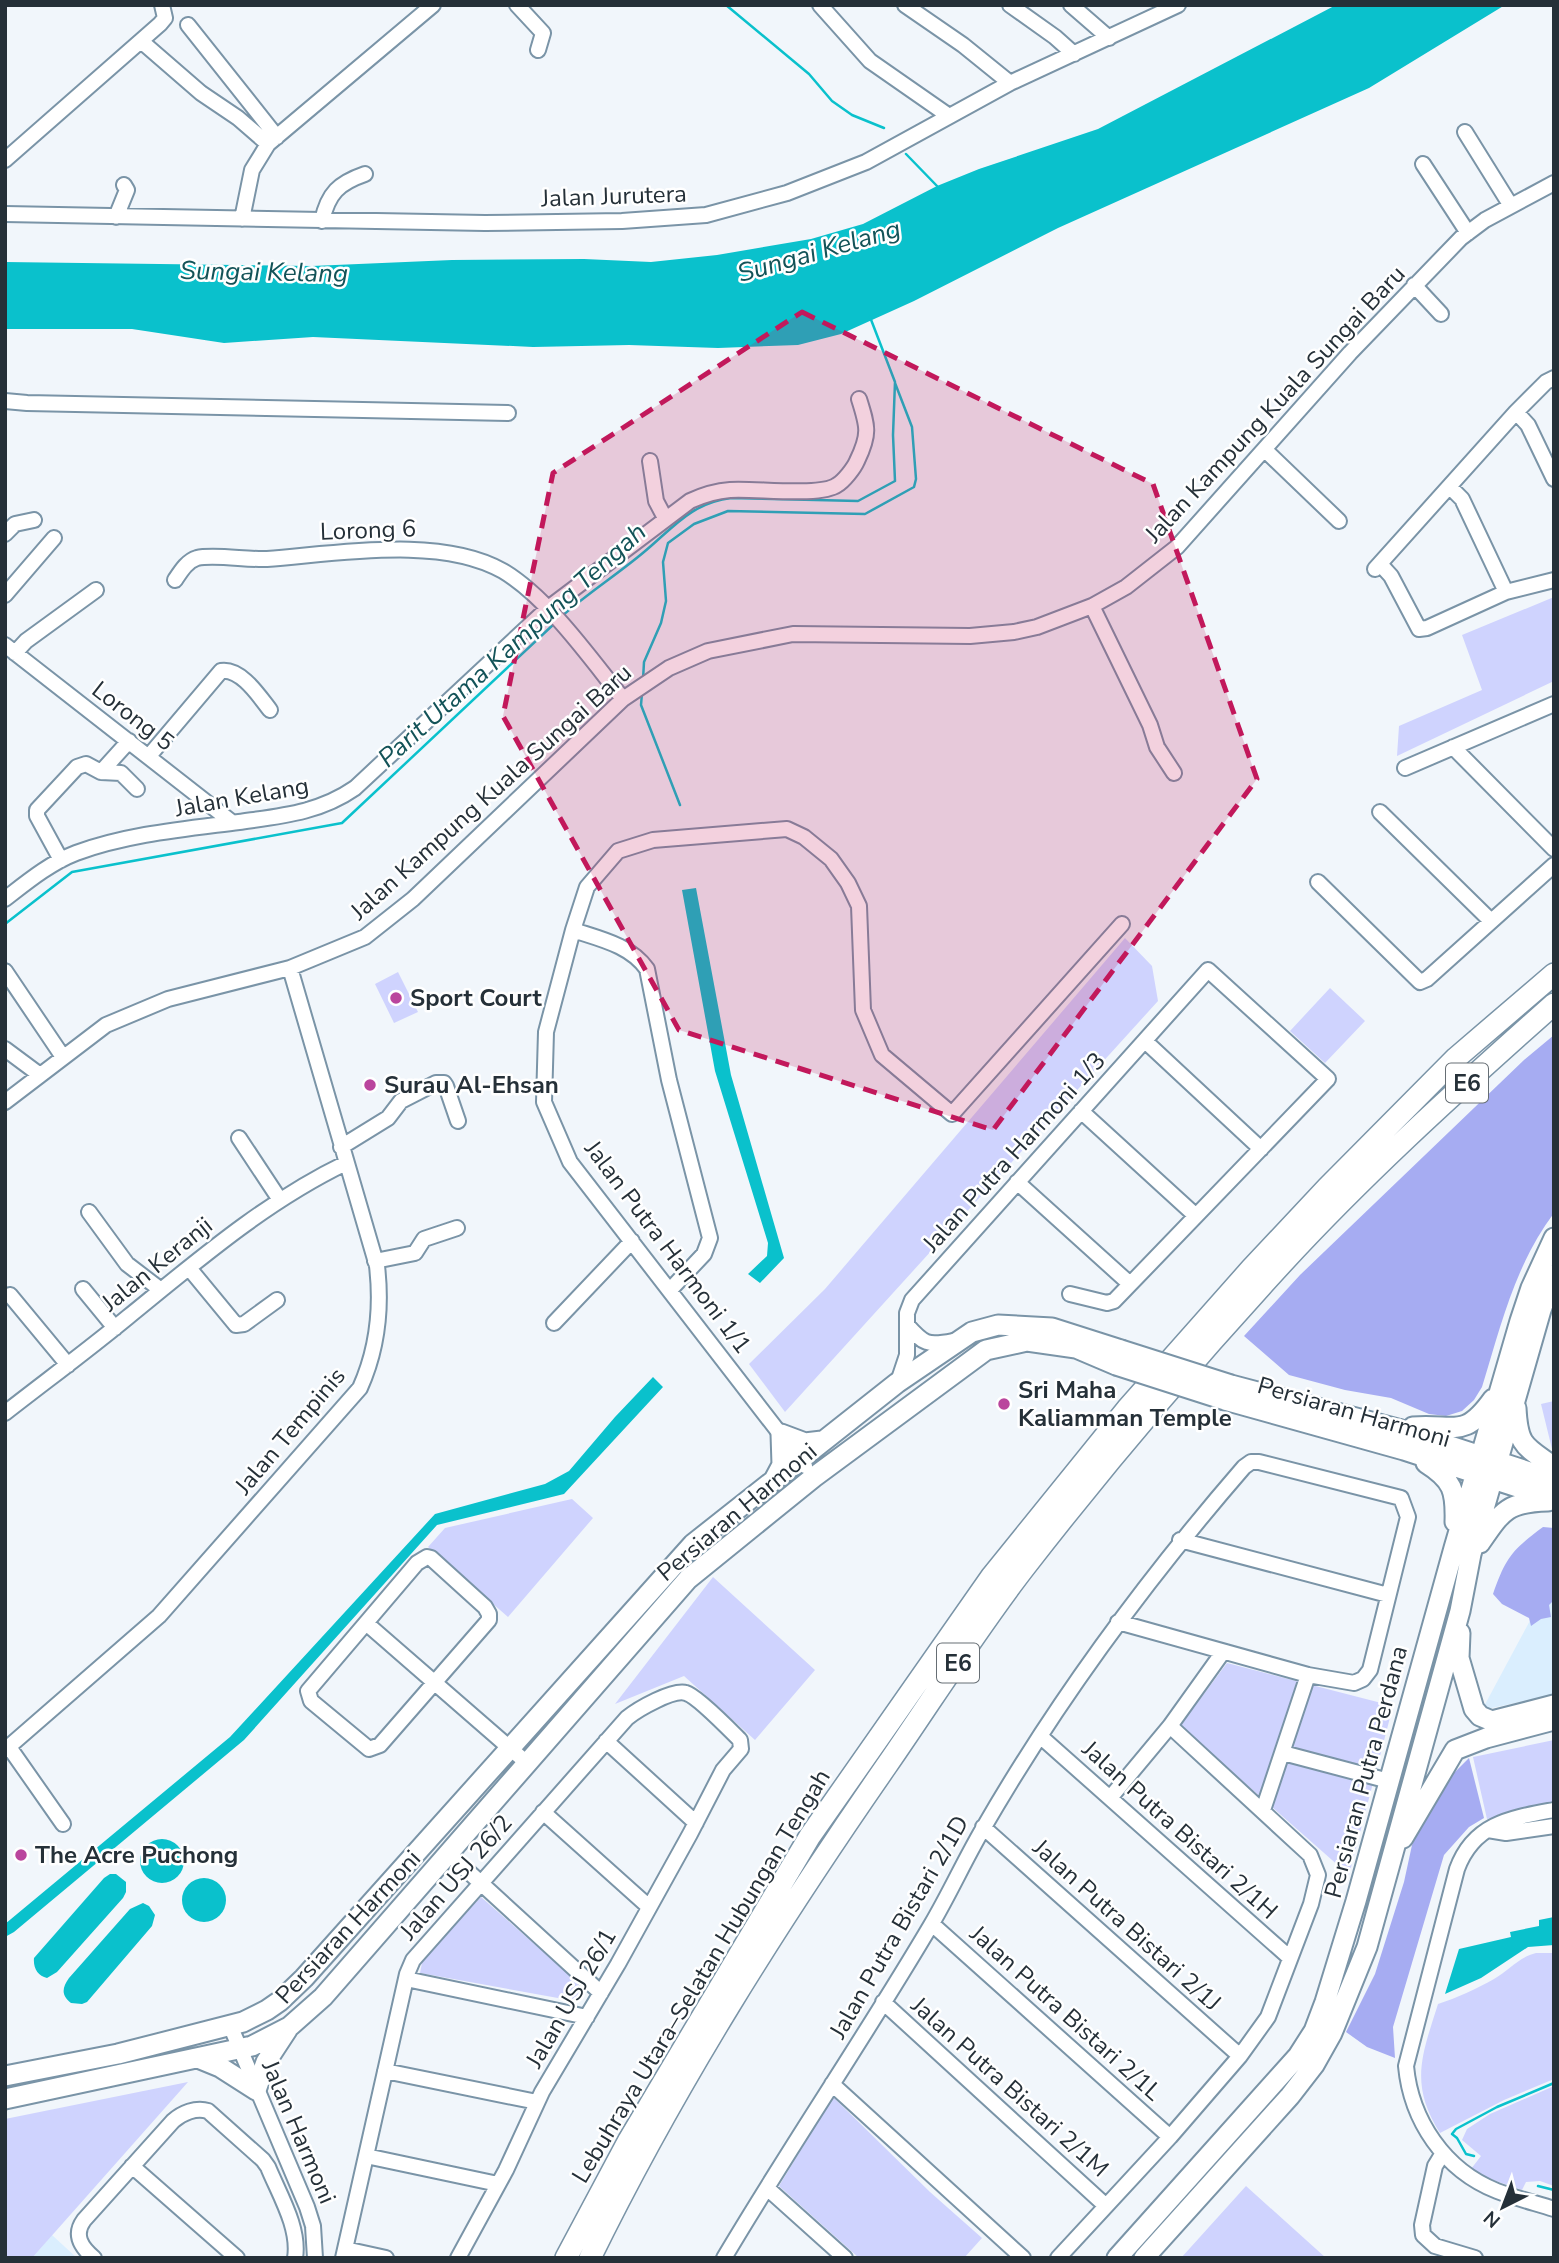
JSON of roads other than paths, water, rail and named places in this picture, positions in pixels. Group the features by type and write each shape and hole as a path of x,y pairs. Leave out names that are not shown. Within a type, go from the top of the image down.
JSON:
{"highway":[{"name":"Lebuhraya Utara–Selatan Hubungan Tengah","path":"566,2258 629,2140 810,1836 992,1576 1127,1409 1251,1269 1456,1058 1554,974"},
{"name":"Lebuhraya Utara–Selatan Hubungan Tengah","path":"590,2258 692,2071 824,1857 1022,1571 1141,1424 1267,1280 1412,1134 1554,1004"}],"main road":[{"name":"Persiaran Putra Perdana","path":"1117,2258 1298,2056 1314,2031 1462,1551 1507,1394 1531,1288 1554,1238"},
{"name":"Persiaran Putra Perdana","path":"1507,1394 1554,1275"},
{"name":"Persiaran Harmoni","path":"5,2076 118,2054 243,2022 267,2010 294,1989 693,1544 897,1383 972,1332 998,1325 1052,1328 1119,1357 1405,1450 1554,1480"},
{"name":"Persiaran Harmoni","path":"5,2099 239,2049 263,2041 289,2027 323,1997 688,1578 814,1477 986,1350 1027,1341 1119,1357"},
{"name":"Persiaran Harmoni","path":"1228,1392 1398,1429 1486,1467 1516,1486 1554,1499"},
{"path":"1398,1429 1423,1426 1460,1429 1471,1424 1507,1394 1521,1440 1528,1451 1554,1467"},
{"path":"774,1481 782,1465 781,1434 805,1443 822,1441"},
{"path":"1405,1450 1444,1475 1451,1484 1462,1551"},
{"path":"1462,1551 1503,1512 1529,1502 1554,1499"},
{"name":"Persiaran Putra Perdana","path":"1144,2258 1290,2096 1314,2065 1332,2032 1367,1947 1460,1611 1462,1551"},
{"path":"1460,1611 1459,1658 1474,1709 1480,1716 1492,1721 1554,1706"},
{"path":"1391,1860 1455,1750 1476,1741 1554,1720"},
{"path":"198,2058 220,2067 257,2090 266,2062 289,2027"}],"street":[{"path":"5,160 165,18 162,5"},
{"path":"242,219 252,170 273,141 433,5"},
{"path":"517,5 542,33 538,50"},
{"path":"820,5 870,61 950,116"},
{"path":"905,5 1010,83"},
{"path":"1010,5 1074,54"},
{"path":"1071,5 1110,38"},
{"name":"Jalan Jurutera","path":"5,214 485,223 622,221 706,215 787,193 866,162 1010,83 1178,5"},
{"path":"188,25 273,141"},
{"path":"141,41 201,93 273,141"},
{"path":"1465,132 1511,206"},
{"path":"1423,164 1468,233"},
{"path":"323,220 326,202 340,185 365,174"},
{"name":"Jalan Kampung Kuala Sungai Baru","path":"5,1102 106,1025 168,999 290,968 365,937 403,907 623,699 669,668 708,651 793,634 999,634 1037,627 1091,606 1126,587 1177,547 1415,285 1468,233 1554,183"},
{"path":"116,217 127,190 124,185"},
{"path":"1415,285 1441,314"},
{"path":"1554,378 1546,382 1516,412 1378,567 1391,576 1419,629 1427,628 1506,592 1554,580"},
{"name":"Jalan Kelang","path":"5,899 61,860 76,853 133,837 315,809 336,801 355,788 550,612 665,518 690,502 706,494 730,490 819,490 837,486 855,466 866,441 867,423 859,399"},
{"path":"5,401 508,413"},
{"path":"1516,412 1528,425 1554,479"},
{"path":"1265,450 1339,521"},
{"path":"650,461 656,501 665,518"},
{"path":"1451,488 1462,499 1506,592"},
{"path":"5,534 17,523 34,520"},
{"path":"5,595 54,538"},
{"name":"Lorong 6","path":"175,580 185,565 196,558 267,559 326,553 424,550 459,555 486,563 520,583 565,628 623,699"},
{"path":"10,649 26,642 96,590"},
{"path":"1091,606 1150,725 1157,747 1174,773"},
{"name":"Lorong 5","path":"10,649 233,822"},
{"path":"149,756 221,671 237,674 270,710"},
{"path":"1405,768 1551,708"},
{"path":"101,772 129,741"},
{"path":"1453,747 1554,849"},
{"path":"61,860 37,816 37,810 82,764 90,765 101,772 121,773 137,789"},
{"path":"1380,812 1491,921"},
{"name":"Jalan Putra Harmoni 1/1","path":"814,1477 570,1162 544,1102 546,1032 587,887 618,850 653,840 787,829 804,837 831,859 848,883 859,906 863,1010 882,1055 953,1114 1122,924"},
{"path":"1318,882 1420,982 1427,979 1554,865"},
{"path":"573,930 623,948 638,956 647,969 669,1080 710,1238 704,1254 670,1290"},
{"name":"Jalan Tempinis","path":"7,1749 166,1609 360,1388 373,1355 380,1299 375,1261 290,968"},
{"name":"Jalan Putra Harmoni 1/3","path":"897,1383 907,1355 906,1313 912,1300 1208,970 1328,1079 1261,1149"},
{"path":"5,971 63,1057"},
{"path":"1070,1294 1107,1303 1114,1301 1261,1149 1145,1041"},
{"path":"5,1049 40,1075"},
{"path":"341,1147 388,1118 401,1101 436,1083 444,1083 446,1086 458,1121"},
{"path":"1081,1111 1196,1216"},
{"path":"239,1138 280,1200"},
{"name":"Jalan Keranji","path":"5,1413 233,1232 315,1178 346,1163"},
{"path":"1017,1182 1130,1284"},
{"path":"89,1212 127,1265 161,1290"},
{"path":"375,1261 415,1253 424,1239 457,1228"},
{"path":"554,1323 632,1241"},
{"path":"189,1268 236,1325 244,1324 277,1300"},
{"path":"83,1289 115,1328"},
{"path":"10,1295 68,1365"},
{"name":"Persiaran Harmoni","path":"907,1325 926,1343 937,1345 961,1339"},
{"name":"Jalan Putra Bistari 2/1D","path":"724,2258 932,1924 983,1827 1040,1736 1118,1622 1180,1540 1244,1467 1251,1462 1401,1498 1408,1517 1388,1595"},
{"path":"1118,1622 1308,1675 1354,1683 1370,1670 1388,1595 1180,1540"},
{"path":"423,1558 431,1558 485,1606 489,1614 489,1620 434,1683 380,1745 374,1748 364,1747 311,1701 309,1691 423,1558"},
{"path":"366,1623 527,1763"},
{"path":"1110,1798 1170,1726 1223,1652"},
{"path":"1263,1810 1308,1675"},
{"name":"Jalan USJ 26/1","path":"458,2258 498,2184 537,2102 649,1908 728,1763 741,1749 740,1740 690,1694 677,1693 661,1699"},
{"name":"Jalan USJ 26/2","path":"344,2253 406,1979 413,1961 606,1741 635,1711 661,1699"},
{"path":"1058,2258 1170,2137 1240,2056 1268,2017 1311,1904 1318,1875 1310,1855 1170,1726"},
{"name":"Jalan Putra Bistari 2/1H","path":"1040,1736 1290,1958"},
{"path":"606,1741 696,1823"},
{"path":"7,1749 63,1824"},
{"path":"1283,1753 1389,1781"},
{"path":"1554,1810 1503,1820 1473,1840 1461,1858 1406,2066 1417,2113 1443,2153 1466,2174 1495,2190 1554,2209"},
{"path":"543,1812 649,1908"},
{"path":"1488,1830 1506,1833 1554,1826"},
{"name":"Jalan Putra Bistari 2/1J","path":"983,1827 1240,2056"},
{"path":"448,1853 601,1993"},
{"name":"Jalan Putra Bistari 2/1L","path":"932,1924 1170,2137"},
{"path":"406,1979 587,2017"},
{"name":"Jalan Putra Bistari 2/1M","path":"883,2002 1106,2206"},
{"name":"Jalan Harmoni","path":"230,2025 307,2207 313,2226 315,2258"},
{"path":"385,2071 537,2102"},
{"path":"832,2084 1023,2258"},
{"path":"93,2258 81,2244 80,2226 178,2117 194,2110 208,2110 263,2160 291,2225 296,2244 295,2258"},
{"path":"1443,2153 1435,2166 1422,2225 1423,2235 1435,2246 1475,2258"},
{"path":"366,2157 498,2184"},
{"path":"132,2166 237,2258"},
{"path":"767,2188 845,2258"},
{"path":"344,2253 386,2258"}],"water":[{"name":"Sungai Kelang","path":"1336,5 1505,5 1369,88 1058,228 914,301 841,334 798,345 718,348 629,345 533,347 313,337 224,343 132,329 5,329 5,262 312,266 452,260 584,259 651,262 717,255 811,239 863,224 937,186 979,169 1098,129"},
{"path":"696,888 731,1075 784,1258 760,1283 748,1274 767,1256 768,1243 715,1071 682,890"},
{"path":"653,1377 663,1387 564,1494 437,1525 244,1740 5,1937 5,1924 230,1737 435,1514 545,1484 569,1471"},
{"path":"162,1839 178,1845 184,1861 178,1877 162,1883 146,1877 140,1861 146,1845"},
{"path":"110,1874 116,1874 126,1882 123,1898 57,1972 47,1978 41,1975 35,1968 34,1958"},
{"path":"204,1878 219,1885 226,1900 219,1915 204,1922 189,1915 182,1900 189,1885"},
{"path":"143,1903 149,1906 155,1915 152,1926 87,2002 71,2003 65,1997 64,1991 69,1978 130,1909"},
{"path":"1554,1917 1554,1945 1528,1947 1481,1978 1445,1994 1459,1949 1511,1937 1510,1932 1539,1926 1539,1920"}],"waterway":[{"path":"726,5 809,74 832,101 852,115 884,128"},
{"path":"906,154 938,187"},
{"name":"Parit Utama Kampung Tengah","path":"562,616 683,518 705,505 731,498 858,501 895,481 895,382 870,317"},
{"path":"643,680 644,662 661,623 666,601 663,562 668,543 694,524 728,511 865,514 914,487 916,479 912,427 895,383"},
{"name":"Parit Utama Kampung Tengah","path":"5,924 72,872 342,823 555,623"},
{"path":"642,693 641,705 680,805"},
{"path":"1474,2156 1466,2154 1452,2134 1456,2129 1497,2107 1554,2083"},
{"path":"1538,2186 1554,2190"}],"place":[{"name":"Sport Court","path":"396,998"},
{"name":"Surau Al-Ehsan","path":"370,1085"},
{"name":"Sri Maha Kaliamman Temple","path":"1004,1404"},
{"name":"The Acre Puchong","path":"21,1855"}]}
